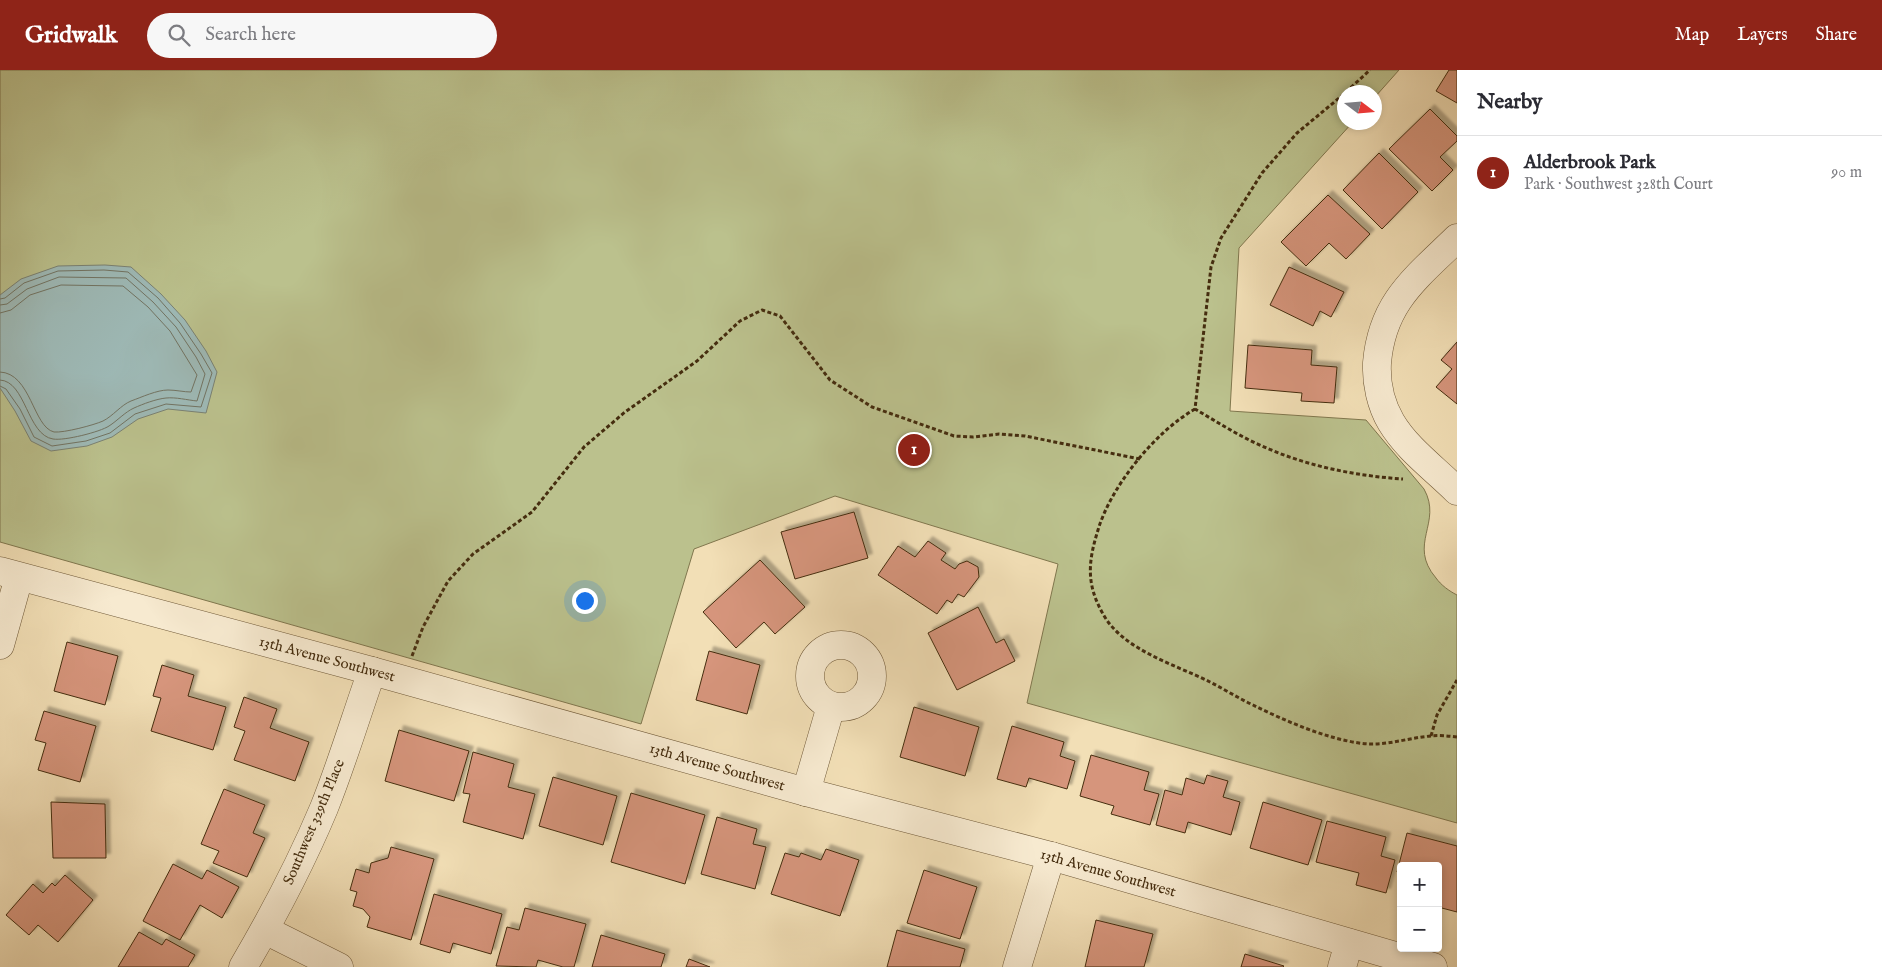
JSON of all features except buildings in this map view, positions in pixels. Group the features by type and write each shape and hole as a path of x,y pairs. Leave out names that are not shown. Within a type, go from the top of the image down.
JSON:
{"street":[{"path":"1457,238 1412,282 1392,308 1383,329 1377,372 1379,392 1384,409 1392,423 1418,454 1457,491"},
{"path":"0,645 9,574"},
{"name":"13th Avenue Southwest","path":"9,574 372,671 806,792 1051,856 1346,955 1433,967"},
{"name":"Southwest 329th Place","path":"243,967 265,930 302,858 325,805 372,671"},
{"path":"806,792 832,706"},
{"path":"1017,967 1051,856"},
{"path":"265,930 339,967"}],"path":[{"path":"1354,85 1370,70"},
{"path":"1195,409 1211,267 1221,238 1262,173 1297,133 1337,100"},
{"path":"402,680 423,628 448,581 473,554 532,512 584,447 624,412 697,361 740,320 762,310 780,316 830,380 872,407 954,436 973,437 999,434 1025,436 1140,459"},
{"path":"1195,409 1177,419 1140,459 1118,486 1102,516 1090,558 1090,571 1093,592 1103,615 1115,630 1130,643 1169,664 1210,682 1253,706 1328,736 1375,745 1431,736 1457,737"},
{"path":"1195,409 1228,430 1264,447 1311,463 1366,476 1406,479"},
{"path":"1431,736 1437,715 1457,680"}],"green space":[{"path":"0,70 1399,70 1382,89 1382,85 1337,85 1337,130 1346,130 1239,248 1230,411 1366,420 1424,489 1429,501 1430,512 1424,544 1428,566 1440,583 1457,595 1457,823 1027,703 1058,564 835,496 694,549 641,724 0,542"}],"water":[{"path":"105,265 131,267 161,294 185,320 206,351 217,372 206,413 168,409 138,419 112,437 87,446 51,451 31,441 0,388 0,295 21,279 58,266"}],"place":[{"name":"Alderbrook Park","path":"914,450"}]}
